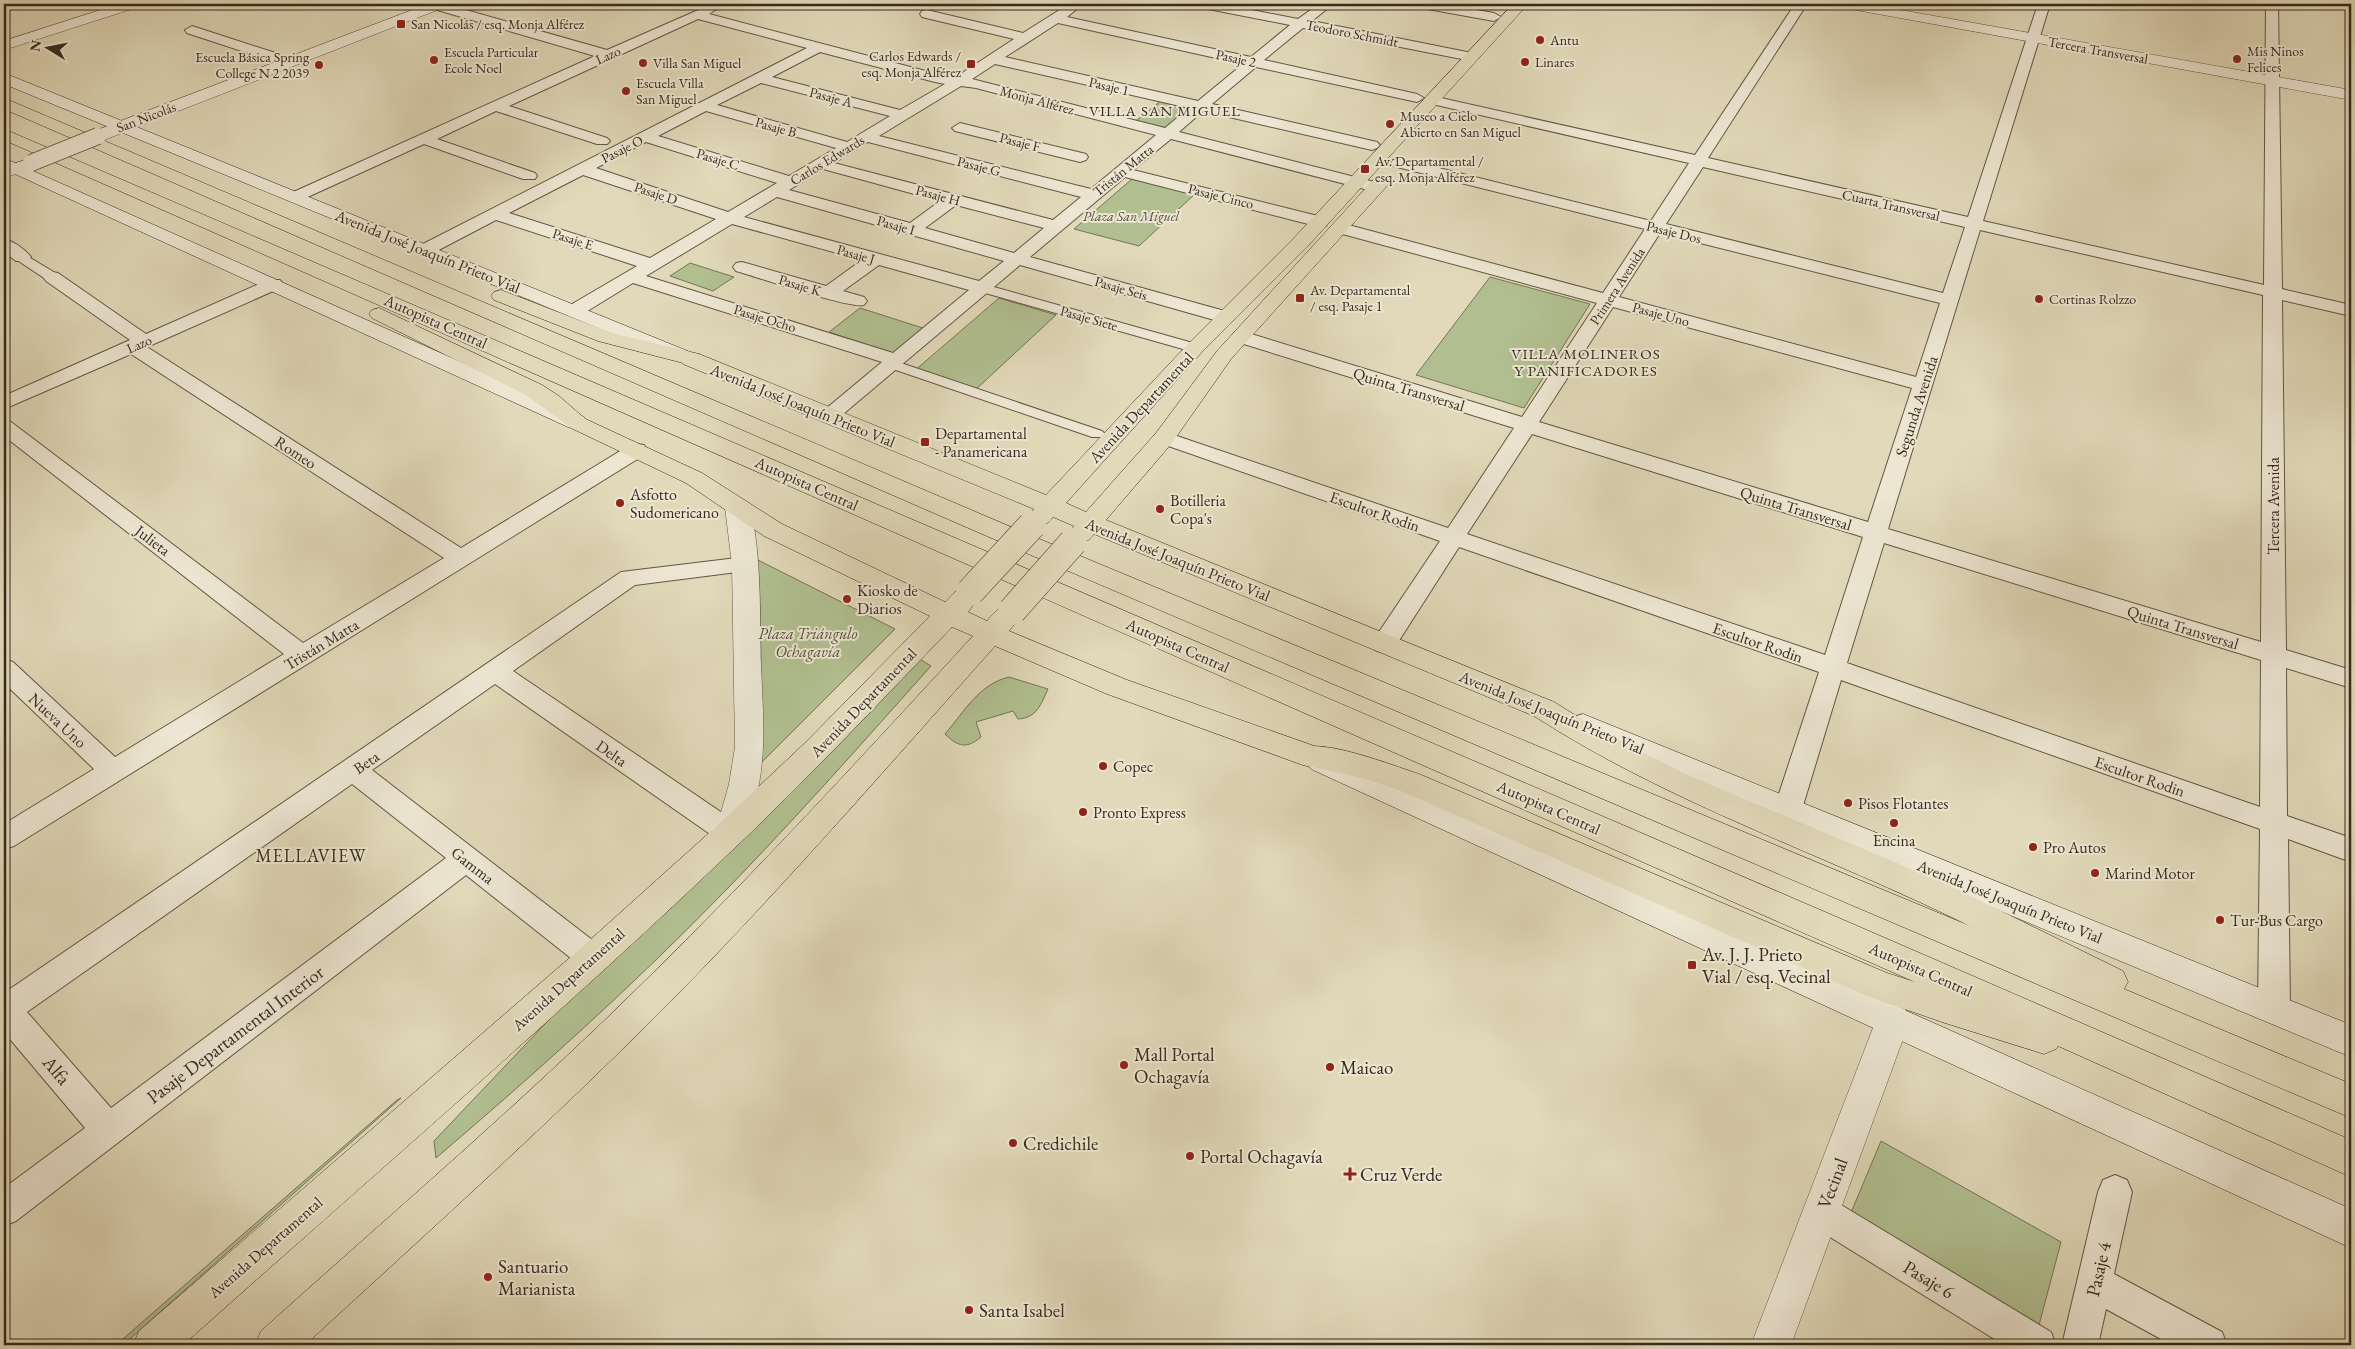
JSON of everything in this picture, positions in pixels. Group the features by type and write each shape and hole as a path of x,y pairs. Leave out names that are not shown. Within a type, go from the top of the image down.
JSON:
{"main road":[{"path":"4,46 133,4"},
{"name":"San Nicolás","path":"14,167 436,4"},
{"name":"Avenida Departamental","path":"153,1345 593,958 730,833 816,750 970,592 1195,348 1320,222 1356,183 1424,99 1472,57 1521,4"},
{"name":"Tercera Transversal","path":"1845,4 2351,96"},
{"name":"Avenida José Joaquín Prieto Vial","path":"4,78 2351,1041"},
{"path":"1439,118 1463,92"},
{"name":"Autopista Central","path":"4,103 1046,552 2351,1101"},
{"name":"Autopista Central","path":"4,134 287,255 2351,1159"},
{"name":"Avenida Departamental","path":"275,1345 532,1112 660,989 780,866 992,634 1090,523 1164,438 1209,374 1241,336 1413,148"},
{"path":"14,167 637,450 694,478 795,542 992,634 1119,688 1244,730 1310,756 2351,1229"},
{"path":"320,240 421,266 477,286 605,337 691,359"},
{"path":"287,255 386,318 534,390 579,423"},
{"path":"1002,487 1039,484 1082,470"},
{"path":"730,833 744,784 749,747 745,565 737,507"},
{"path":"1544,709 1586,737 1651,772 1904,880 2011,930 2111,982 2230,1050"},
{"path":"1310,756 1366,768 1452,799 1880,985 2003,1027 2124,1058"},
{"name":"Vecinal","path":"1771,1345 1893,1020"}],"street":[{"path":"436,4 608,55"},
{"name":"Lazo","path":"295,197 721,4"},
{"name":"Carlos Edwards","path":"574,311 958,82 1077,4"},
{"name":"Teodoro Schmidt","path":"1203,4 1472,57"},
{"path":"1422,4 1494,17"},
{"name":"Primera Avenida","path":"1384,644 1800,4"},
{"name":"Segunda Avenida","path":"1788,809 2044,4"},
{"name":"Tercera Avenida","path":"2272,4 2274,1009"},
{"name":"Tristán Matta","path":"829,416 1253,62 1302,23 1327,6"},
{"name":"Tristán Matta","path":"1318,26 1327,6"},
{"path":"927,14 1025,38"},
{"name":"Monja Alférez","path":"697,15 940,79 976,84 1376,188"},
{"name":"Pasaje 2","path":"1055,18 1424,99"},
{"path":"192,30 289,62"},
{"name":"Pasaje O","path":"425,250 819,47"},
{"name":"Pasaje 1","path":"993,59 1372,145"},
{"name":"Pasaje A","path":"760,78 902,115"},
{"name":"Cuarta Transversal","path":"1424,99 2351,310"},
{"path":"495,106 602,141"},
{"name":"Pasaje B","path":"704,106 848,147"},
{"name":"Pasaje F","path":"960,128 1080,157"},
{"name":"Pasaje C","path":"646,137 791,182"},
{"name":"Pasaje G","path":"866,137 1093,195"},
{"path":"423,139 529,176"},
{"path":"989,168 1022,143"},
{"path":"918,190 958,160"},
{"name":"Pasaje Dos","path":"1399,163 1950,300"},
{"name":"Pasaje H","path":"821,164 1055,226"},
{"name":"Pasaje D","path":"582,169 730,218"},
{"name":"Pasaje Cinco","path":"1122,172 1320,222"},
{"name":"Pasaje I","path":"775,191 1017,258"},
{"path":"913,229 953,199"},
{"name":"Pasaje E","path":"495,214 652,265"},
{"name":"Pasaje J","path":"730,218 983,288"},
{"path":"836,248 878,220"},
{"name":"Pasaje Uno","path":"1341,228 1923,385"},
{"path":"4,244 52,277"},
{"name":"Pasaje Seis","path":"1017,258 1225,317"},
{"path":"828,293 875,259"},
{"name":"Pasaje K","path":"742,268 858,302"},
{"name":"Romeo","path":"52,277 138,344 460,558"},
{"name":"Pasaje Ocho","path":"632,277 895,362"},
{"name":"Lazo","path":"4,403 274,284"},
{"name":"Pasaje Siete","path":"983,288 1195,348"},
{"name":"Quinta Transversal","path":"1241,336 2351,679"},
{"path":"895,362 1097,434"},
{"name":"Julieta","path":"4,426 302,655"},
{"name":"Escultor Rodin","path":"1164,438 1833,668 2351,850"},
{"name":"Tristán Matta","path":"4,838 637,450"},
{"name":"Beta","path":"6,1010 629,578 745,565"},
{"name":"Nueva Uno","path":"4,668 113,771"},
{"name":"Delta","path":"495,671 730,833"},
{"name":"Gamma","path":"354,770 593,958"},
{"name":"Pasaje Departamental Interior","path":"4,1209 466,859"},
{"name":"Alfa","path":"6,1010 108,1130"},
{"name":"Pasaje 4","path":"2080,1345 2115,1192"},
{"name":"Pasaje 6","path":"1821,1212 2038,1345"},
{"path":"2095,1282 2209,1345"}],"green space":[{"path":"1162,100 1193,106 1164,130 1133,123"},
{"name":"Plaza San Miguel","path":"1132,179 1195,194 1139,246 1074,229"},
{"path":"690,263 734,277 713,291 670,276"},
{"path":"1490,277 1590,304 1524,408 1416,375"},
{"path":"999,298 1056,315 973,392 913,372"},
{"path":"860,308 926,329 895,354 829,332"},
{"name":"Plaza Triángulo Ochagavía","path":"754,558 895,629 758,766"},
{"path":"918,658 931,666 805,807 727,889 585,1027 436,1158 434,1141 563,1005"},
{"path":"1009,677 1048,689 1034,713 1018,719 1013,711 976,722 981,737 967,745 954,742 945,734 981,692 998,681"},
{"path":"401,1098 123,1345 116,1345 397,1100"},
{"path":"1881,1141 2061,1242 2038,1329 1850,1215"}],"place":[{"name":"San Nicolás / esq. Monja Alférez","path":"401,24"},
{"name":"Antu","path":"1540,40"},
{"name":"Mis Ninos Felices","path":"2237,59"},
{"name":"Escuela Particular Ecole Noel","path":"434,60"},
{"name":"Linares","path":"1525,62"},
{"name":"Villa San Miguel","path":"643,63"},
{"name":"Carlos Edwards / esq. Monja Alférez","path":"971,64"},
{"name":"Escuela Básica Spring College N 2 2039","path":"319,65"},
{"name":"Escuela Villa San Miguel","path":"626,91"},
{"name":"Museo a Cielo Abierto en San Miguel","path":"1390,124"},
{"name":"Av. Departamental / esq. Monja Alférez","path":"1365,169"},
{"name":"Av. Departamental / esq. Pasaje 1","path":"1300,298"},
{"name":"Cortinas Rolzzo","path":"2039,299"},
{"name":"Departamental - Panamericana","path":"925,442"},
{"name":"Asfotto Sudomericano","path":"620,503"},
{"name":"Botilleria Copa's","path":"1160,509"},
{"name":"Kiosko de Diarios","path":"847,599"},
{"name":"Copec","path":"1103,766"},
{"name":"Pisos Flotantes","path":"1848,803"},
{"name":"Pronto Express","path":"1083,812"},
{"name":"Encina","path":"1894,823"},
{"name":"Pro Autos","path":"2033,847"},
{"name":"Marind Motor","path":"2095,873"},
{"name":"Tur-Bus Cargo","path":"2220,920"},
{"name":"Av. J. J. Prieto Vial / esq. Vecinal","path":"1692,965"},
{"name":"Mall Portal Ochagavía","path":"1124,1065"},
{"name":"Maicao","path":"1330,1067"},
{"name":"Credichile","path":"1013,1143"},
{"name":"Portal Ochagavía","path":"1190,1156"},
{"name":"Cruz Verde","path":"1350,1174"},
{"name":"Santuario Marianista","path":"488,1277"},
{"name":"Santa Isabel","path":"969,1310"}],"district":[{"name":"VILLA SAN MIGUEL","path":"1165,111"},
{"name":"VILLA MOLINEROS Y PANIFICADORES","path":"1586,362"},
{"name":"MELLAVIEW","path":"311,856"}]}
